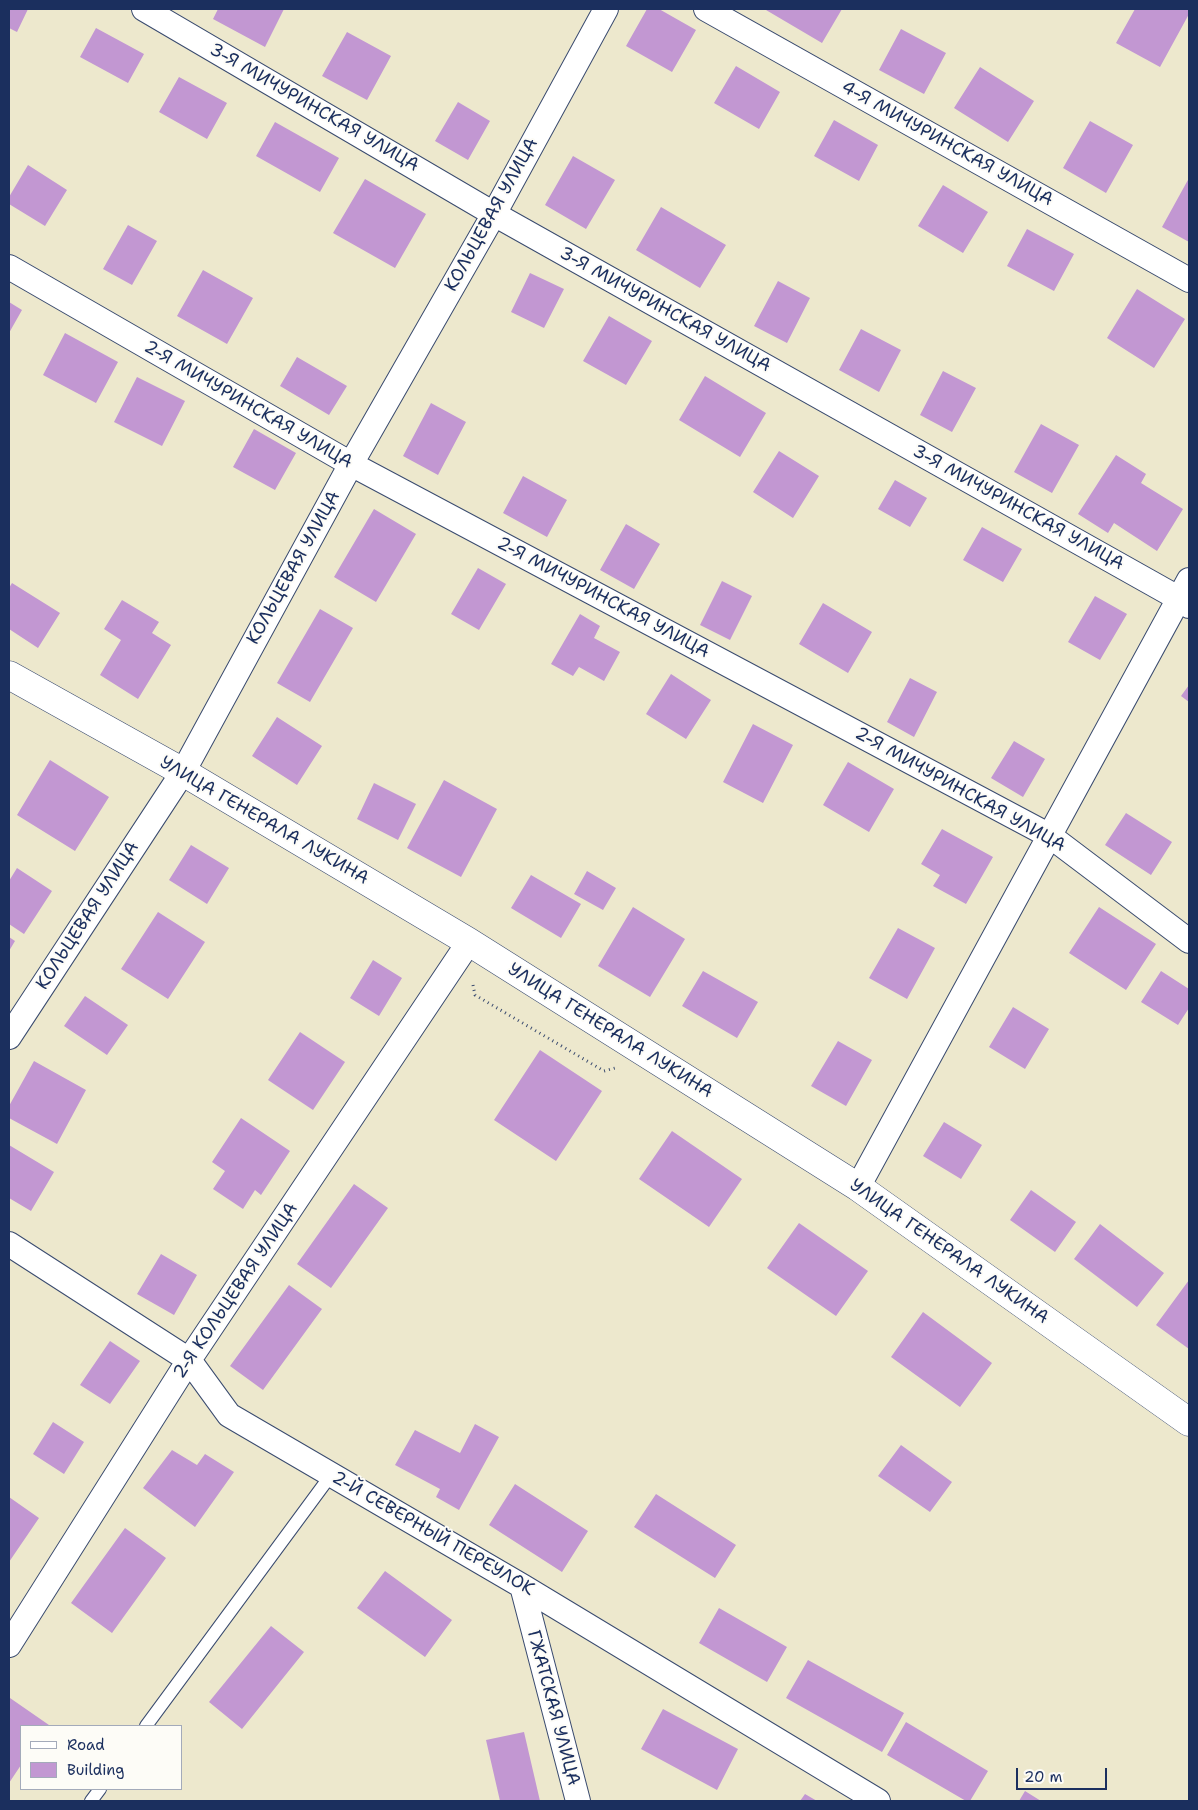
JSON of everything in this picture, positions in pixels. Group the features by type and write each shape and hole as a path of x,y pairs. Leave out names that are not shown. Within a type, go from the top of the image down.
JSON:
{"main road":[{"name":"УЛИЦА ГЕНЕРАЛА ЛУКИНА","path":"9,675 183,772 469,942 858,1187 1189,1422"}],"street":[{"name":"3-Я МИЧУРИНСКАЯ УЛИЦА","path":"144,9 494,214 1186,595"},
{"name":"КОЛЬЦЕВАЯ УЛИЦА","path":"9,1037 183,772 351,464 494,214 606,9"},
{"name":"4-Я МИЧУРИНСКАЯ УЛИЦА","path":"706,9 1189,280"},
{"name":"2-Я МИЧУРИНСКАЯ УЛИЦА","path":"9,267 351,464 1050,836 1189,941"},
{"path":"858,1187 1050,836 1186,595"},
{"name":"2-Я КОЛЬЦЕВАЯ УЛИЦА","path":"9,1645 189,1360 469,942"},
{"name":"2-Й СЕВЕРНЫЙ ПЕРЕУЛОК","path":"9,1244 189,1360 229,1415 522,1586 878,1801"},
{"name":"ГЖАТСКАЯ УЛИЦА","path":"522,1586 578,1801"}],"lane":[{"path":"147,1725 331,1474"},
{"path":"90,1801 99,1790"}],"building":[{"path":"9,9 28,9 17,32 9,28"},
{"path":"218,9 284,9 265,47 213,19"},
{"path":"647,9 659,9 696,30 672,72 626,46"},
{"path":"767,9 842,9 822,43"},
{"path":"1135,9 1189,9 1189,14 1160,67 1116,43"},
{"path":"96,28 144,54 128,83 80,57"},
{"path":"901,29 946,53 924,94 879,70"},
{"path":"347,32 391,56 367,100 322,76"},
{"path":"736,66 780,92 759,129 714,103"},
{"path":"980,67 1034,101 1008,142 954,108"},
{"path":"179,77 227,103 207,139 159,112"},
{"path":"458,102 490,121 468,160 435,141"},
{"path":"834,120 878,145 859,181 814,156"},
{"path":"1090,121 1133,145 1106,193 1063,168"},
{"path":"275,122 339,158 320,192 256,156"},
{"path":"573,156 615,180 586,229 545,205"},
{"path":"28,165 67,190 45,226 9,204 9,197"},
{"path":"1189,178 1189,242 1162,227"},
{"path":"365,179 426,214 395,268 333,233"},
{"path":"943,185 988,212 963,253 918,226"},
{"path":"661,207 726,245 700,288 636,250"},
{"path":"128,225 157,241 132,285 103,269"},
{"path":"1027,229 1074,254 1054,291 1007,266"},
{"path":"203,270 253,298 227,344 177,316"},
{"path":"530,273 564,289 544,328 511,312"},
{"path":"778,281 810,298 787,343 754,326"},
{"path":"1137,289 1185,319 1154,368 1107,338"},
{"path":"9,302 22,310 9,333"},
{"path":"609,316 652,341 626,385 583,361"},
{"path":"861,329 901,350 879,392 839,370"},
{"path":"65,333 118,362 96,403 43,375"},
{"path":"297,357 347,386 329,415 280,386"},
{"path":"943,371 976,388 952,432 920,415"},
{"path":"705,376 766,413 740,457 679,420"},
{"path":"137,377 185,401 162,446 114,422"},
{"path":"431,403 466,422 438,475 403,456"},
{"path":"1041,424 1079,445 1052,493 1014,472"},
{"path":"254,429 296,453 275,490 233,467"},
{"path":"779,451 819,476 793,518 753,492"},
{"path":"1116,455 1146,474 1141,483 1183,509 1157,551 1114,523 1108,533 1078,514"},
{"path":"523,476 567,500 547,537 503,513"},
{"path":"895,480 927,498 910,527 878,509"},
{"path":"374,509 416,534 376,602 334,577"},
{"path":"626,524 660,544 634,589 600,570"},
{"path":"982,527 1022,549 1003,582 963,560"},
{"path":"478,568 506,584 479,630 451,614"},
{"path":"722,581 752,596 730,640 700,625"},
{"path":"12,583 60,613 38,648 9,629 9,588"},
{"path":"1095,596 1127,614 1100,660 1068,642"},
{"path":"122,600 159,622 152,633 171,645 138,699 100,675 121,640 104,629"},
{"path":"823,603 872,632 848,673 799,644"},
{"path":"320,609 353,628 310,702 277,683"},
{"path":"580,614 600,626 594,638 620,652 604,681 579,667 573,676 551,664"},
{"path":"671,674 711,700 686,739 646,714"},
{"path":"910,678 937,692 914,737 887,722"},
{"path":"1189,685 1189,702 1181,696"},
{"path":"277,717 322,746 297,785 252,756"},
{"path":"753,724 793,745 763,803 723,782"},
{"path":"1014,741 1045,759 1023,797 991,778"},
{"path":"50,760 109,797 75,851 17,815"},
{"path":"848,762 894,789 869,832 823,805"},
{"path":"444,780 497,809 461,877 407,848"},
{"path":"374,783 416,804 398,840 357,819"},
{"path":"1126,813 1172,842 1151,875 1105,845"},
{"path":"942,829 993,857 966,904 933,886 940,875 921,864"},
{"path":"191,845 229,868 207,904 169,880"},
{"path":"17,868 52,891 24,934 9,924 9,881"},
{"path":"587,871 616,888 603,910 574,894"},
{"path":"531,875 581,904 561,938 511,908"},
{"path":"633,907 685,939 650,997 598,966"},
{"path":"1099,907 1156,944 1126,990 1069,953"},
{"path":"158,912 205,942 168,999 121,969"},
{"path":"898,928 935,948 907,999 869,978"},
{"path":"9,937 15,941 9,951"},
{"path":"373,960 402,978 379,1016 350,998"},
{"path":"703,971 758,1002 737,1038 682,1006"},
{"path":"1161,971 1189,989 1189,1008 1178,1025 1141,1002"},
{"path":"85,996 128,1025 107,1055 64,1026"},
{"path":"1013,1007 1049,1029 1025,1069 989,1047"},
{"path":"300,1032 345,1062 313,1110 268,1080"},
{"path":"838,1041 872,1060 846,1106 811,1086"},
{"path":"540,1050 602,1091 556,1161 494,1120"},
{"path":"34,1061 86,1090 57,1144 9,1118 9,1106"},
{"path":"241,1118 290,1151 261,1195 255,1190 243,1209 213,1189 225,1171 212,1162"},
{"path":"944,1122 982,1145 961,1179 923,1156"},
{"path":"672,1131 742,1179 709,1227 639,1179"},
{"path":"9,1145 54,1172 31,1211 9,1198"},
{"path":"354,1184 388,1208 331,1288 297,1264"},
{"path":"1031,1190 1076,1222 1055,1252 1010,1220"},
{"path":"799,1223 868,1271 836,1316 767,1268"},
{"path":"1100,1224 1164,1273 1137,1307 1074,1259"},
{"path":"161,1254 197,1275 174,1315 137,1294"},
{"path":"1189,1280 1189,1349 1156,1325"},
{"path":"289,1285 322,1309 263,1390 230,1366"},
{"path":"923,1312 992,1363 960,1407 891,1357"},
{"path":"110,1341 140,1361 110,1404 80,1385"},
{"path":"53,1422 84,1442 64,1474 33,1454"},
{"path":"475,1424 499,1437 459,1510 436,1497 440,1489 395,1465 415,1430 460,1453"},
{"path":"901,1445 952,1482 930,1512 878,1476"},
{"path":"172,1450 197,1465 205,1454 234,1472 195,1527 143,1488"},
{"path":"515,1484 588,1531 562,1572 489,1525"},
{"path":"656,1494 736,1545 715,1578 634,1527"},
{"path":"9,1497 39,1518 9,1562"},
{"path":"125,1528 166,1558 112,1633 71,1603"},
{"path":"385,1571 452,1620 425,1657 357,1608"},
{"path":"719,1608 787,1647 767,1682 699,1643"},
{"path":"271,1626 304,1652 242,1729 209,1702"},
{"path":"808,1660 904,1713 882,1752 786,1698"},
{"path":"10,1698 49,1725 20,1725 20,1766 9,1783"},
{"path":"663,1709 738,1749 717,1790 641,1749"},
{"path":"906,1722 988,1771 970,1801 966,1801 887,1755"},
{"path":"524,1732 540,1801 500,1801 486,1740"},
{"path":"1025,1791 1041,1801 1019,1801"},
{"path":"805,1794 817,1801 800,1801"}]}
